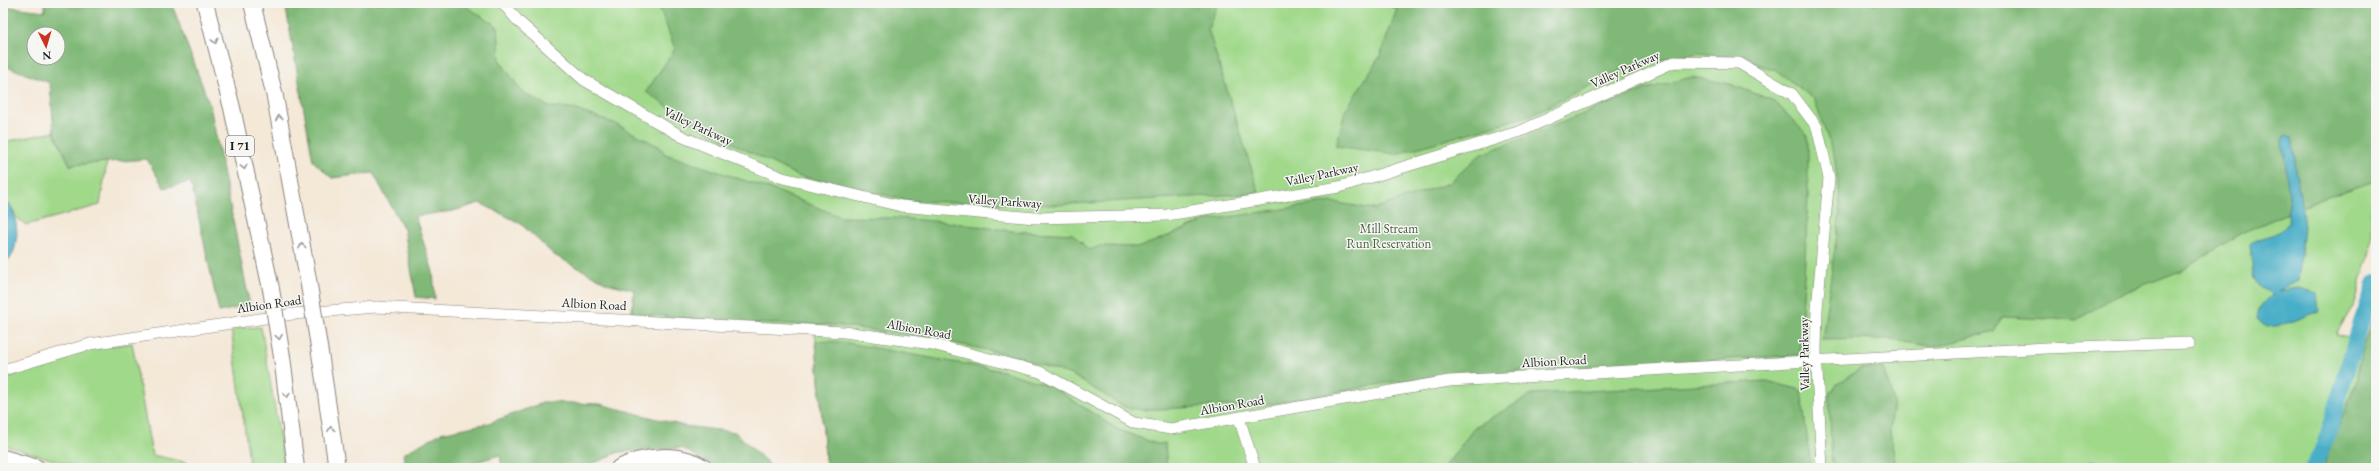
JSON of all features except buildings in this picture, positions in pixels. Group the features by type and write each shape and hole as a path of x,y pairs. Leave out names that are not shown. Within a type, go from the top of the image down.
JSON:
{"highway":[{"name":"I 71","path":"205,3 232,108 271,289 282,356 296,468"},
{"path":"252,3 275,97 309,284 337,468"},
{"path":"3,458 37,468"},
{"path":"620,468 645,458 664,458 682,460 704,468"},
{"path":"643,468 662,466 681,468"}],"street":[{"name":"Valley Parkway","path":"503,3 518,21 584,80 683,137 776,176 902,206 1035,218 1167,215 1339,188 1521,131 1674,62 1739,63 1792,94 1817,127 1828,178 1817,309 1816,363 1822,468"},
{"name":"Albion Road","path":"3,370 90,344 293,314 376,307 844,332 932,344 1040,372 1134,423 1171,429 1449,381 1816,363 2046,348 2189,343"},
{"path":"1239,418 1255,468"}],"green space":[{"path":"45,3 69,3 69,7 172,5 210,106 250,305 219,312 191,182 164,188 147,159 70,165 54,132 50,83 5,66 3,6 45,11"},
{"path":"285,3 465,3 467,7 498,27 500,61 522,92 549,107 570,108 614,123 660,147 665,154 779,192 841,217 894,218 946,222 1011,231 1073,234 1089,250 1100,246 1140,247 1208,220 1304,206 1332,202 1374,209 1449,183 1480,155 1646,89 1692,77 1730,84 1774,101 1808,136 1808,198 1800,355 1456,375 1392,382 1260,406 1215,406 1142,410 1124,407 1072,375 1006,354 935,339 835,325 730,323 632,313 634,290 607,283 554,255 520,223 480,203 453,211 415,216 433,272 435,299 416,297 404,229 373,173 332,178 313,161"},
{"name":"Mill Stream Run Reservation","path":"403,3 2370,3 2376,44 2376,137 2370,251 2355,303 2336,334 2367,341 2376,468 826,468 815,331 631,321 634,290"},
{"path":"658,3 1218,3 1208,29 1259,193 1056,205 913,201 798,176 694,124 646,92 675,49"},
{"path":"1382,3 2376,3 2376,181 2329,196 2241,233 2183,270 2115,296 2077,320 2002,317 1994,331 1935,347 1885,339 1822,340 1841,205 1834,156 1814,99 1776,70 1728,56 1699,53 1632,65 1531,115 1396,154 1336,146 1345,111 1380,56 1397,9"},
{"path":"54,132 70,165 107,162 100,205 26,225 16,217 10,204 3,203 3,142"},
{"path":"2376,306 2376,468 2324,468 2356,382 2361,353"},
{"path":"261,327 285,468 250,468 231,328"},
{"path":"816,341 842,342 1003,371 1051,386 1117,429 1157,444 1165,443 1167,468 826,468"},
{"path":"132,343 152,455 212,468 81,468 3,445 3,380 35,365 83,350"},
{"path":"1861,368 1883,368 1894,402 1890,431 1896,468 1832,468 1829,394 1836,385"},
{"path":"1767,381 1801,390 1811,468 1444,468 1475,427 1533,394"},
{"path":"545,402 600,404 684,426 735,432 773,468 716,468 682,448 619,452 584,468 502,468 500,455 456,468 406,468 403,454 441,433 489,423"}],"water":[{"path":"2286,135 2292,137 2304,227 2298,281 2278,291 2298,288 2317,293 2319,311 2282,325 2267,327 2257,318 2259,309 2272,294 2259,287 2253,276 2250,245 2255,241 2279,232 2288,223 2289,199 2283,140"},
{"path":"3,203 10,204 13,211 17,239 10,259 3,260"},
{"path":"2097,460 2104,468 2086,468 2089,461"}],"waterway":[{"path":"2313,468 2328,435 2360,325 2376,282"}]}
